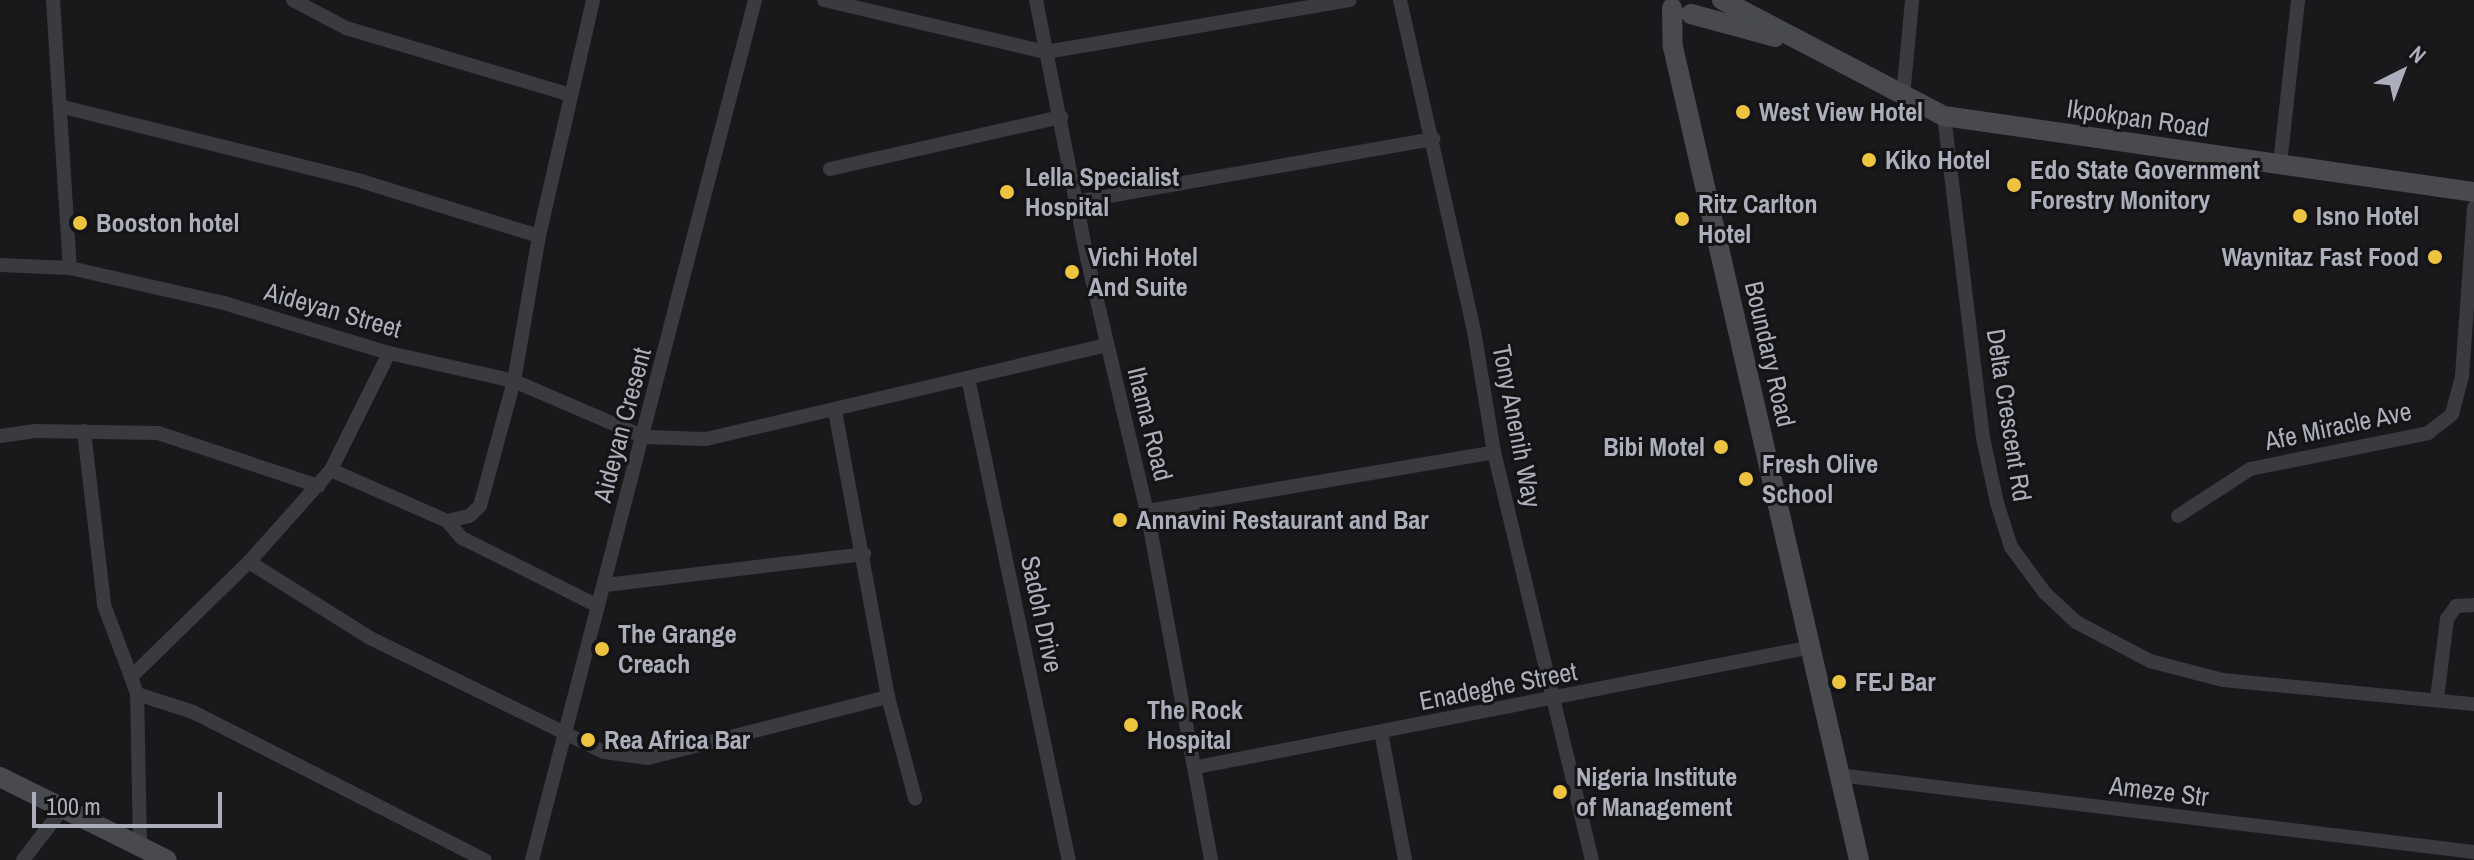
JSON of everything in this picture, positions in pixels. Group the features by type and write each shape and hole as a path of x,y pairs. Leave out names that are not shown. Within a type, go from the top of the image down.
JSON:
{"street":[{"path":"53,0 63,107 70,268"},
{"path":"293,0 346,28 571,95"},
{"path":"447,521 469,516 480,506 514,381 539,236 593,0"},
{"name":"Aideyan Cresent","path":"532,860 567,735 755,0"},
{"path":"824,0 1046,52 1350,0"},
{"name":"Ihama Road","path":"1036,0 1106,345 1147,511 1197,767 1211,860"},
{"name":"Tony Anenih Way","path":"1400,0 1433,139 1494,452 1592,860"},
{"name":"Ikpokpan Road","path":"1722,0 1944,116 2474,192"},
{"path":"1903,96 1912,0"},
{"path":"2280,164 2298,0"},
{"name":"Ikpokpan Road","path":"1683,7 1809,48"},
{"name":"Boundary Road","path":"1683,7 1673,47 1807,648 1859,860"},
{"path":"63,107 361,181 539,236"},
{"name":"Delta Crescent Rd","path":"1944,116 1991,477 2011,547 2045,593 2076,622 2150,661 2223,680 2474,704"},
{"path":"830,169 1061,117"},
{"path":"1075,202 1433,139"},
{"name":"Afe Miracle Ave","path":"2178,516 2250,469 2428,433 2452,414 2462,376 2474,207"},
{"name":"Aideyan Street","path":"0,265 70,268 224,303 389,353 514,381 644,437"},
{"path":"644,437 706,439 1106,345"},
{"path":"131,677 249,562 331,470 389,353"},
{"name":"Sadoh Drive","path":"968,378 1069,860"},
{"path":"835,411 864,554 888,697 915,798"},
{"path":"0,436 84,431 158,433 318,486"},
{"path":"84,431 104,605 137,694 140,846"},
{"path":"1147,511 1494,452"},
{"path":"331,470 447,521 462,538 598,606"},
{"path":"605,585 864,554"},
{"path":"249,562 370,638 604,752 648,758 888,697"},
{"path":"2437,699 2451,611 2474,605"},
{"name":"Enadeghe Street","path":"1197,767 1553,701 1807,648"},
{"path":"137,694 193,712 485,860"},
{"path":"1381,732 1405,860"},
{"name":"Ameze Str","path":"1838,775 2474,852"},
{"path":"0,777 167,860"},
{"path":"23,860 63,808"}],"place":[{"name":"West View Hotel","path":"1743,112"},
{"name":"Kiko Hotel","path":"1869,160"},
{"name":"Edo State Government Forestry Monitory","path":"2014,185"},
{"name":"Lella Specialist Hospital","path":"1007,192"},
{"name":"Isno Hotel","path":"2300,216"},
{"name":"Ritz Carlton Hotel","path":"1682,219"},
{"name":"Booston hotel","path":"80,223"},
{"name":"Waynitaz Fast Food","path":"2435,257"},
{"name":"Vichi Hotel And Suite","path":"1072,272"},
{"name":"Bibi Motel","path":"1721,447"},
{"name":"Fresh Olive School","path":"1746,479"},
{"name":"Annavini Restaurant and Bar","path":"1120,520"},
{"name":"The Grange Creach","path":"602,649"},
{"name":"FEJ Bar","path":"1839,682"},
{"name":"The Rock Hospital","path":"1131,725"},
{"name":"Rea Africa Bar","path":"588,740"},
{"name":"Nigeria Institute of Management","path":"1560,792"}]}
